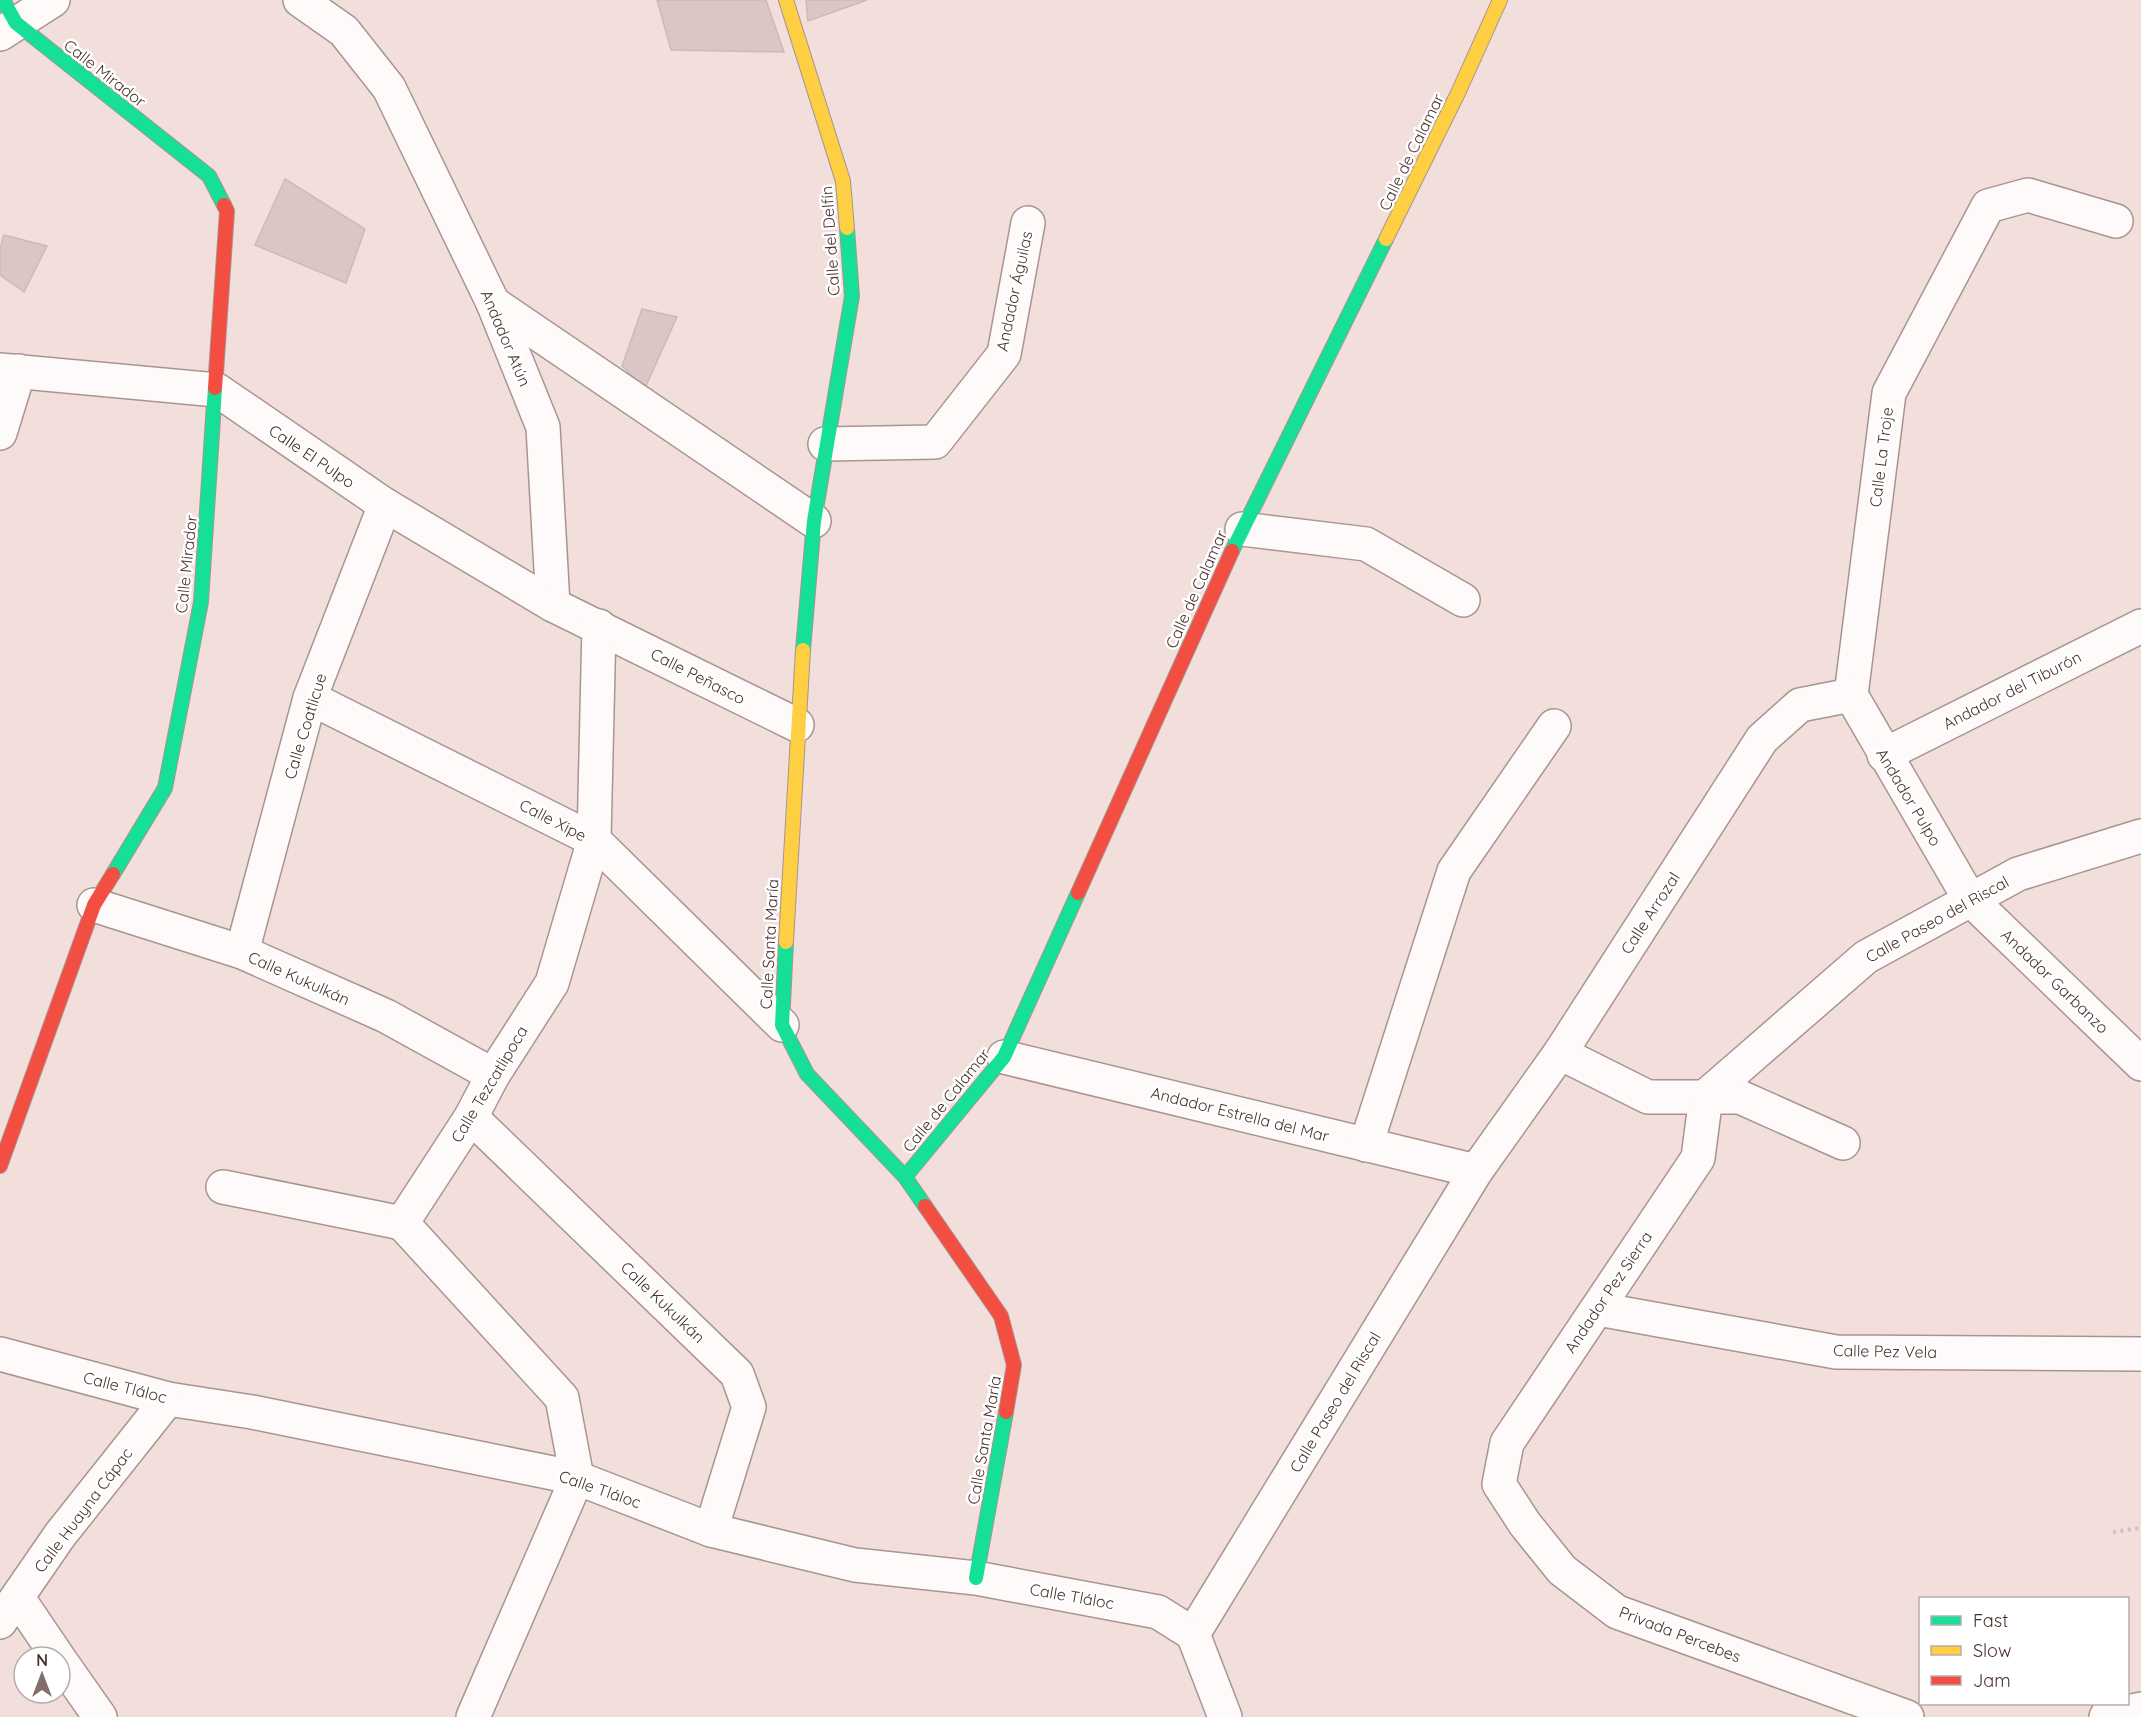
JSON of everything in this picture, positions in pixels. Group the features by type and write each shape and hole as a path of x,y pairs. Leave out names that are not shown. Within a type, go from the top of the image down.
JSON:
{"street":[{"path":"6,19 53,0"},
{"name":"Andador Atún","path":"300,0 344,31 389,88 493,303 543,427 553,605"},
{"name":"Calle del Delfín","path":"786,0 843,181 852,296 825,444 814,521"},
{"name":"Calle de Calamar","path":"905,1177 1004,1057 1242,529 1458,93 1500,0"},
{"name":"Calle Mirador","path":"0,1167 94,905 165,788 201,602 217,390 227,211 209,176 6,19"},
{"name":"Calle La Troje","path":"1851,695 1889,393 1988,206 2028,195 2116,221"},
{"name":"Andador Águilas","path":"825,444 935,442 1004,354 1028,223"},
{"path":"493,303 814,521"},
{"path":"0,433 9,371"},
{"name":"Calle El Pulpo","path":"9,371 217,390 385,505 553,605 598,626"},
{"name":"Calle Coatlicue","path":"242,952 310,698 385,505"},
{"name":"Calle Santa María","path":"814,521 797,725 782,1024 807,1074 905,1177 1001,1316 1014,1365 976,1578"},
{"path":"1242,529 1366,544 1463,600"},
{"name":"Calle Peñasco","path":"598,626 797,725"},
{"name":"Calle Tezcatlipoca","path":"402,1222 471,1117 492,1075 552,983 594,840 598,626"},
{"name":"Andador del Tiburón","path":"1884,755 2141,626"},
{"name":"Andador Pulpo","path":"1851,695 1884,755 1970,898"},
{"name":"Calle Arrozal","path":"1476,1171 1560,1053 1762,739 1800,705 1851,695"},
{"name":"Calle Xipe","path":"310,698 594,840 782,1024"},
{"path":"1366,1145 1454,871 1554,726"},
{"name":"Calle Paseo del Riscal","path":"1706,1096 1866,957 1970,898 2018,874 2141,836"},
{"name":"Andador Garbanzo","path":"1970,898 2141,1065"},
{"name":"Calle Kukulkán","path":"94,905 242,952 386,1016 492,1075"},
{"path":"1560,1053 1648,1097 1740,1097 1843,1143"},
{"name":"Andador Estrella del Mar","path":"1004,1057 1476,1171"},
{"name":"Andador Pez Sierra","path":"1499,1484 1507,1443 1698,1158 1706,1096"},
{"name":"Calle Kukulkán","path":"471,1117 737,1374 749,1407 711,1530"},
{"name":"Calle Paseo del Riscal","path":"1193,1634 1476,1171"},
{"path":"223,1187 402,1222 562,1398 577,1478 473,1717"},
{"name":"Calle Pez Vela","path":"1598,1309 1836,1352 2141,1354"},
{"name":"Calle Tláloc","path":"0,1354 168,1398 577,1478 711,1530 855,1565 976,1578 1158,1612 1193,1634"},
{"name":"Calle Huayna Cápac","path":"9,1610 60,1535 168,1398"},
{"name":"Privada Percebes","path":"1499,1484 1525,1524 1562,1570 1617,1612 1907,1717"},
{"path":"9,1610 45,1645"},
{"path":"1193,1634 1225,1717"},
{"path":"72,1677 100,1717"},
{"path":"2106,1717 2141,1709"}],"path":[{"path":"2114,1532 2141,1528"}],"building":[{"path":"657,0 766,0 784,52 671,50"},
{"path":"806,0 867,0 808,21"},
{"path":"285,179 365,229 346,283 255,245"},
{"path":"4,235 47,246 24,292 0,275 0,248"},
{"path":"642,309 677,317 645,388 622,366"}],"traffic: fast":[{"path":"3,0 16,23 209,176 224,205"},
{"path":"803,650 814,521 852,296 847,228"},
{"path":"1232,551 1386,239"},
{"path":"113,874 165,788 201,602 215,388"},
{"path":"905,1177 1004,1057 1078,893"},
{"path":"786,942 782,1025 807,1074 905,1177 925,1206"},
{"path":"976,1578 1006,1412"}],"traffic: slow":[{"path":"786,0 843,181 847,228"},
{"path":"1386,239 1458,93 1500,0"},
{"path":"786,942 803,650"}],"traffic: jam":[{"path":"215,388 227,211 224,205"},
{"path":"1078,893 1232,551"},
{"path":"0,1166 94,905 113,874"},
{"path":"925,1206 1001,1316 1014,1365 1006,1412"}]}
